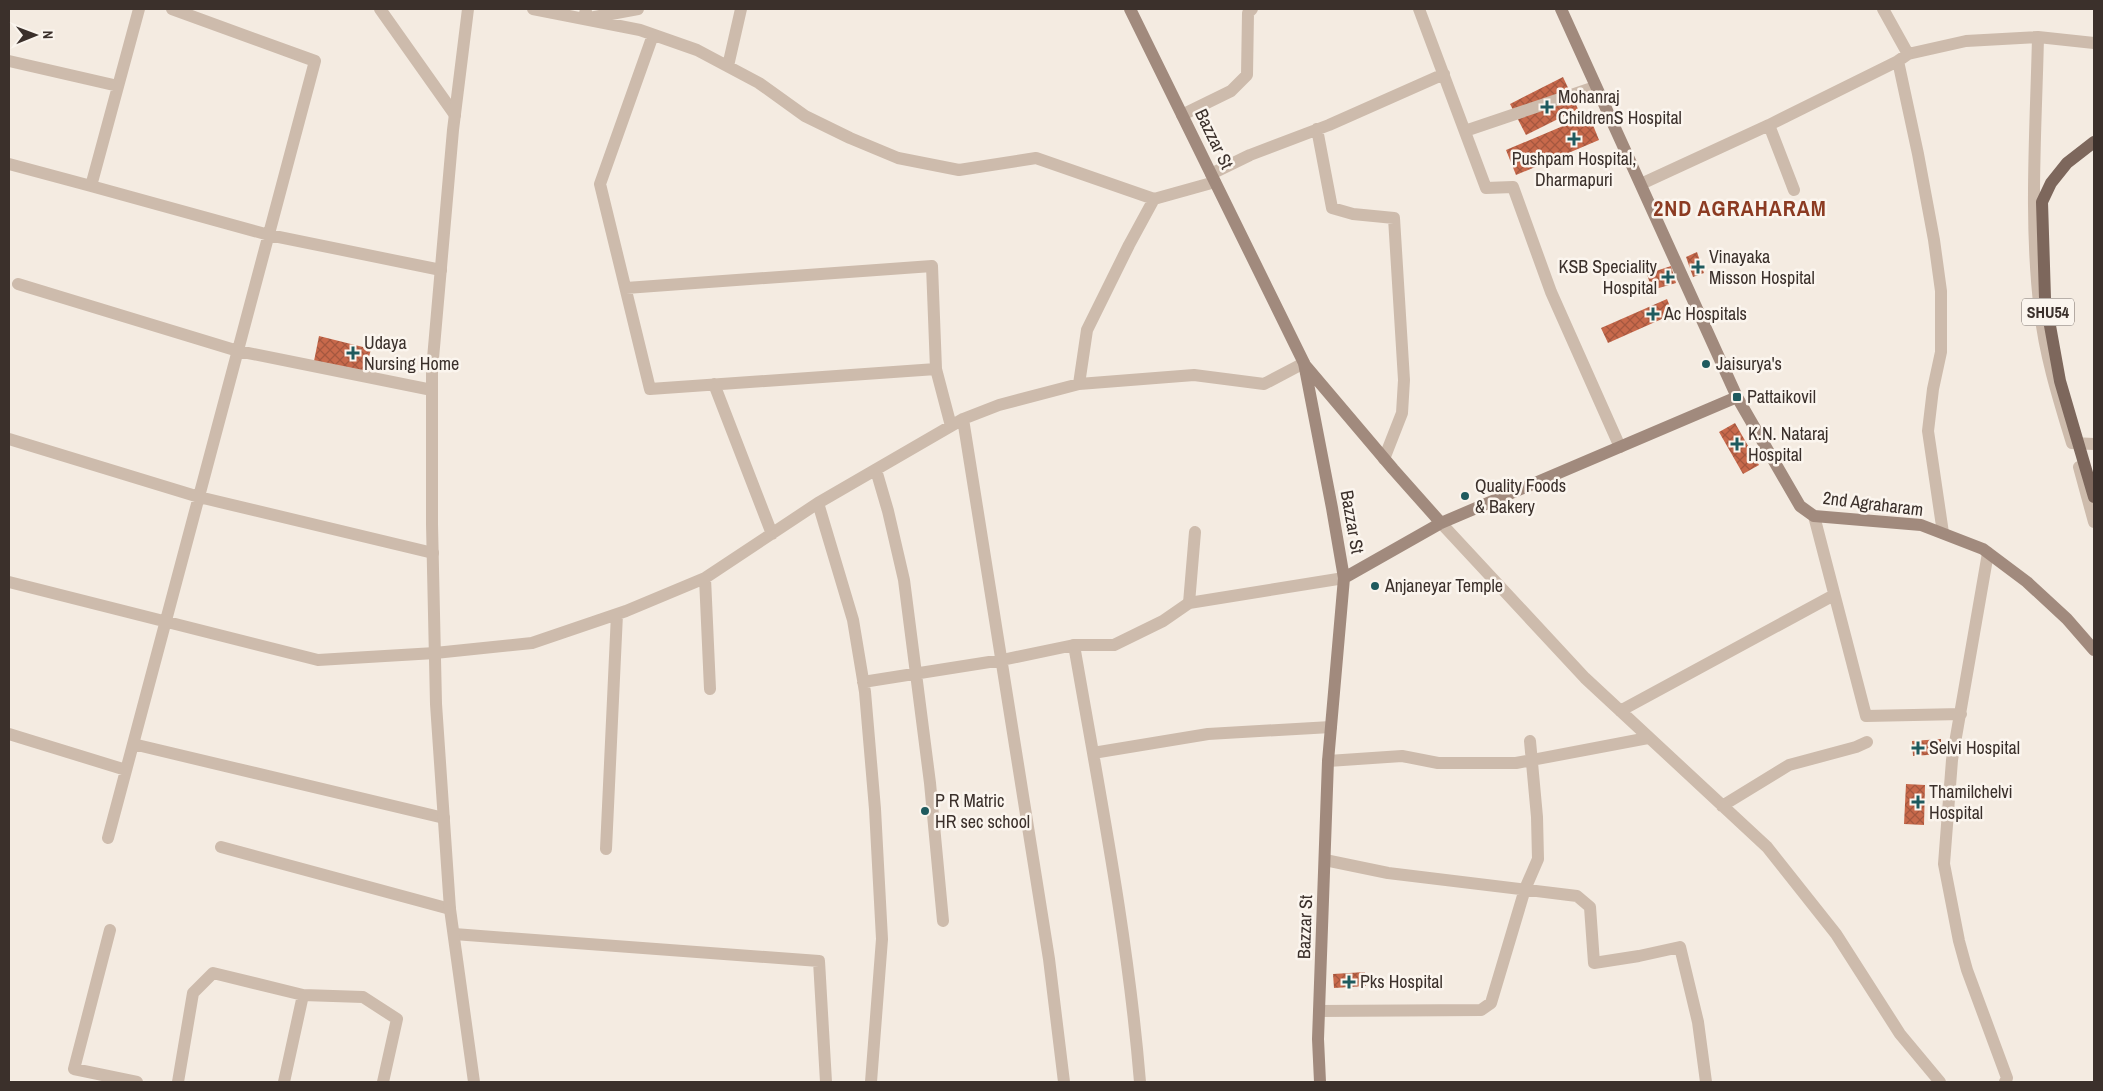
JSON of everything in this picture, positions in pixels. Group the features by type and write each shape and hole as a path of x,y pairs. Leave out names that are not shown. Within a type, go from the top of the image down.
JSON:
{"main road":[{"name":"Bazzar St","path":"1130,9 1304,363 1344,578 1328,761 1319,1011 1320,1082"},
{"name":"2nd Agraharam","path":"1560,9 1737,397 1800,506 1814,516 1921,525 1988,553 2034,588 2067,619 2094,650"},
{"name":"SHU54","path":"2094,142 2067,163 2051,183 2042,202 2045,298 2060,381 2094,497"},
{"path":"1304,363 1384,459 1441,523"},
{"path":"1344,578 1441,523 1737,397"}],"street":[{"path":"91,186 139,9"},
{"path":"108,838 315,61 172,9"},
{"path":"380,9 455,115"},
{"path":"468,9 455,115 432,370 432,390 436,704 450,909 474,1082"},
{"path":"533,9 585,14 640,30 697,50 759,83 805,116 850,138 898,158 959,170 1036,158 1154,199 1213,178 1250,155 1317,129 1444,74"},
{"path":"585,14 638,9"},
{"path":"728,66 741,9"},
{"path":"1182,114 1230,91 1247,76 1248,13 1252,9"},
{"path":"1419,9 1486,188 1513,187 1551,292 1620,447"},
{"path":"1883,9 1903,57 1941,291 1941,352 1933,390 1928,431 1943,533"},
{"path":"653,35 600,184 650,389 936,369"},
{"path":"2038,37 2035,223 2040,310 2048,360 2094,522"},
{"path":"1641,184 1769,125 1903,57 1966,41 2038,37 2094,43"},
{"path":"9,61 118,86"},
{"path":"1465,131 1595,87"},
{"path":"1769,125 1794,190"},
{"path":"1317,129 1332,208 1353,214 1394,218 1404,380 1402,413 1384,459"},
{"path":"9,164 269,235 441,270"},
{"path":"1079,384 1087,330 1128,245 1154,199"},
{"path":"626,288 932,266 936,369 951,426"},
{"path":"18,284 238,351 432,390"},
{"path":"9,582 318,660 435,653 532,643 617,614 705,578 818,503 963,419 999,405 1079,384 1194,375 1264,384 1304,363"},
{"path":"714,384 772,534"},
{"path":"963,419 1049,959 1064,1082"},
{"path":"9,439 199,497 433,553"},
{"path":"2072,443 2094,444"},
{"path":"876,470 904,580 930,783 943,920"},
{"path":"818,503 853,620 863,682 875,809 882,939 871,1082"},
{"path":"1814,516 1866,716 1961,714"},
{"path":"1441,523 1586,678 1648,738 1767,847 1836,934 1900,1034 1940,1082"},
{"path":"1189,603 1195,532"},
{"path":"1988,553 1952,760 1944,864 1959,941 1967,970 2007,1078 2005,1082"},
{"path":"705,578 710,689"},
{"path":"863,682 1002,660 1074,644 1114,645 1163,621 1189,603 1344,578"},
{"path":"1620,711 1834,595"},
{"path":"606,849 617,614"},
{"path":"1074,644 1119,901 1134,1017 1140,1082"},
{"path":"1093,753 1208,734 1331,727"},
{"path":"9,734 126,770"},
{"path":"1328,761 1402,756 1438,763 1516,762 1648,738"},
{"path":"1319,1011 1481,1010 1491,1003 1525,889 1538,859 1537,817 1530,740"},
{"path":"1722,806 1789,766 1856,747 1867,742"},
{"path":"133,744 444,818"},
{"path":"222,847 450,909"},
{"path":"1325,860 1388,873 1577,896 1590,907 1594,963 1680,947 1698,1022 1706,1082"},
{"path":"110,930 74,1069 90,1078 137,1082"},
{"path":"454,934 819,961 826,1082"},
{"path":"178,1082 193,993 213,973 303,995 363,997 397,1020 383,1082"},
{"path":"284,1082 303,995"}],"building":[{"path":"1563,77 1578,109 1526,135 1510,104"},
{"path":"1589,115 1599,140 1516,175 1506,150"},
{"path":"1697,252 1704,273 1693,277 1686,257"},
{"path":"1671,266 1676,283 1652,290 1647,274"},
{"path":"1667,299 1673,314 1608,343 1601,328"},
{"path":"319,336 371,349 365,373 314,361"},
{"path":"1735,423 1759,465 1743,474 1719,432"},
{"path":"1941,739 1941,754 1913,756 1912,741"},
{"path":"1906,784 1925,785 1924,825 1904,824"},
{"path":"1365,972 1366,986 1334,988 1333,974"}],"place":[{"name":"Mohanraj ChildrenS Hospital","path":"1547,107"},
{"name":"Pushpam Hospital, Dharmapuri","path":"1574,139"},
{"name":"Vinayaka Misson Hospital","path":"1698,267"},
{"name":"KSB Speciality Hospital","path":"1668,277"},
{"name":"Ac Hospitals","path":"1653,314"},
{"name":"Udaya Nursing Home","path":"353,353"},
{"name":"Jaisurya's","path":"1706,364"},
{"name":"Pattaikovil","path":"1737,397"},
{"name":"K.N. Nataraj Hospital","path":"1737,444"},
{"name":"Quality Foods & Bakery","path":"1465,496"},
{"name":"Anjaneyar Temple","path":"1375,586"},
{"name":"Selvi Hospital","path":"1918,748"},
{"name":"Thamilchelvi Hospital","path":"1918,802"},
{"name":"P R Matric HR sec school","path":"925,811"},
{"name":"Pks Hospital","path":"1349,982"}],"district":[{"name":"2ND AGRAHARAM","path":"1740,208"}]}
